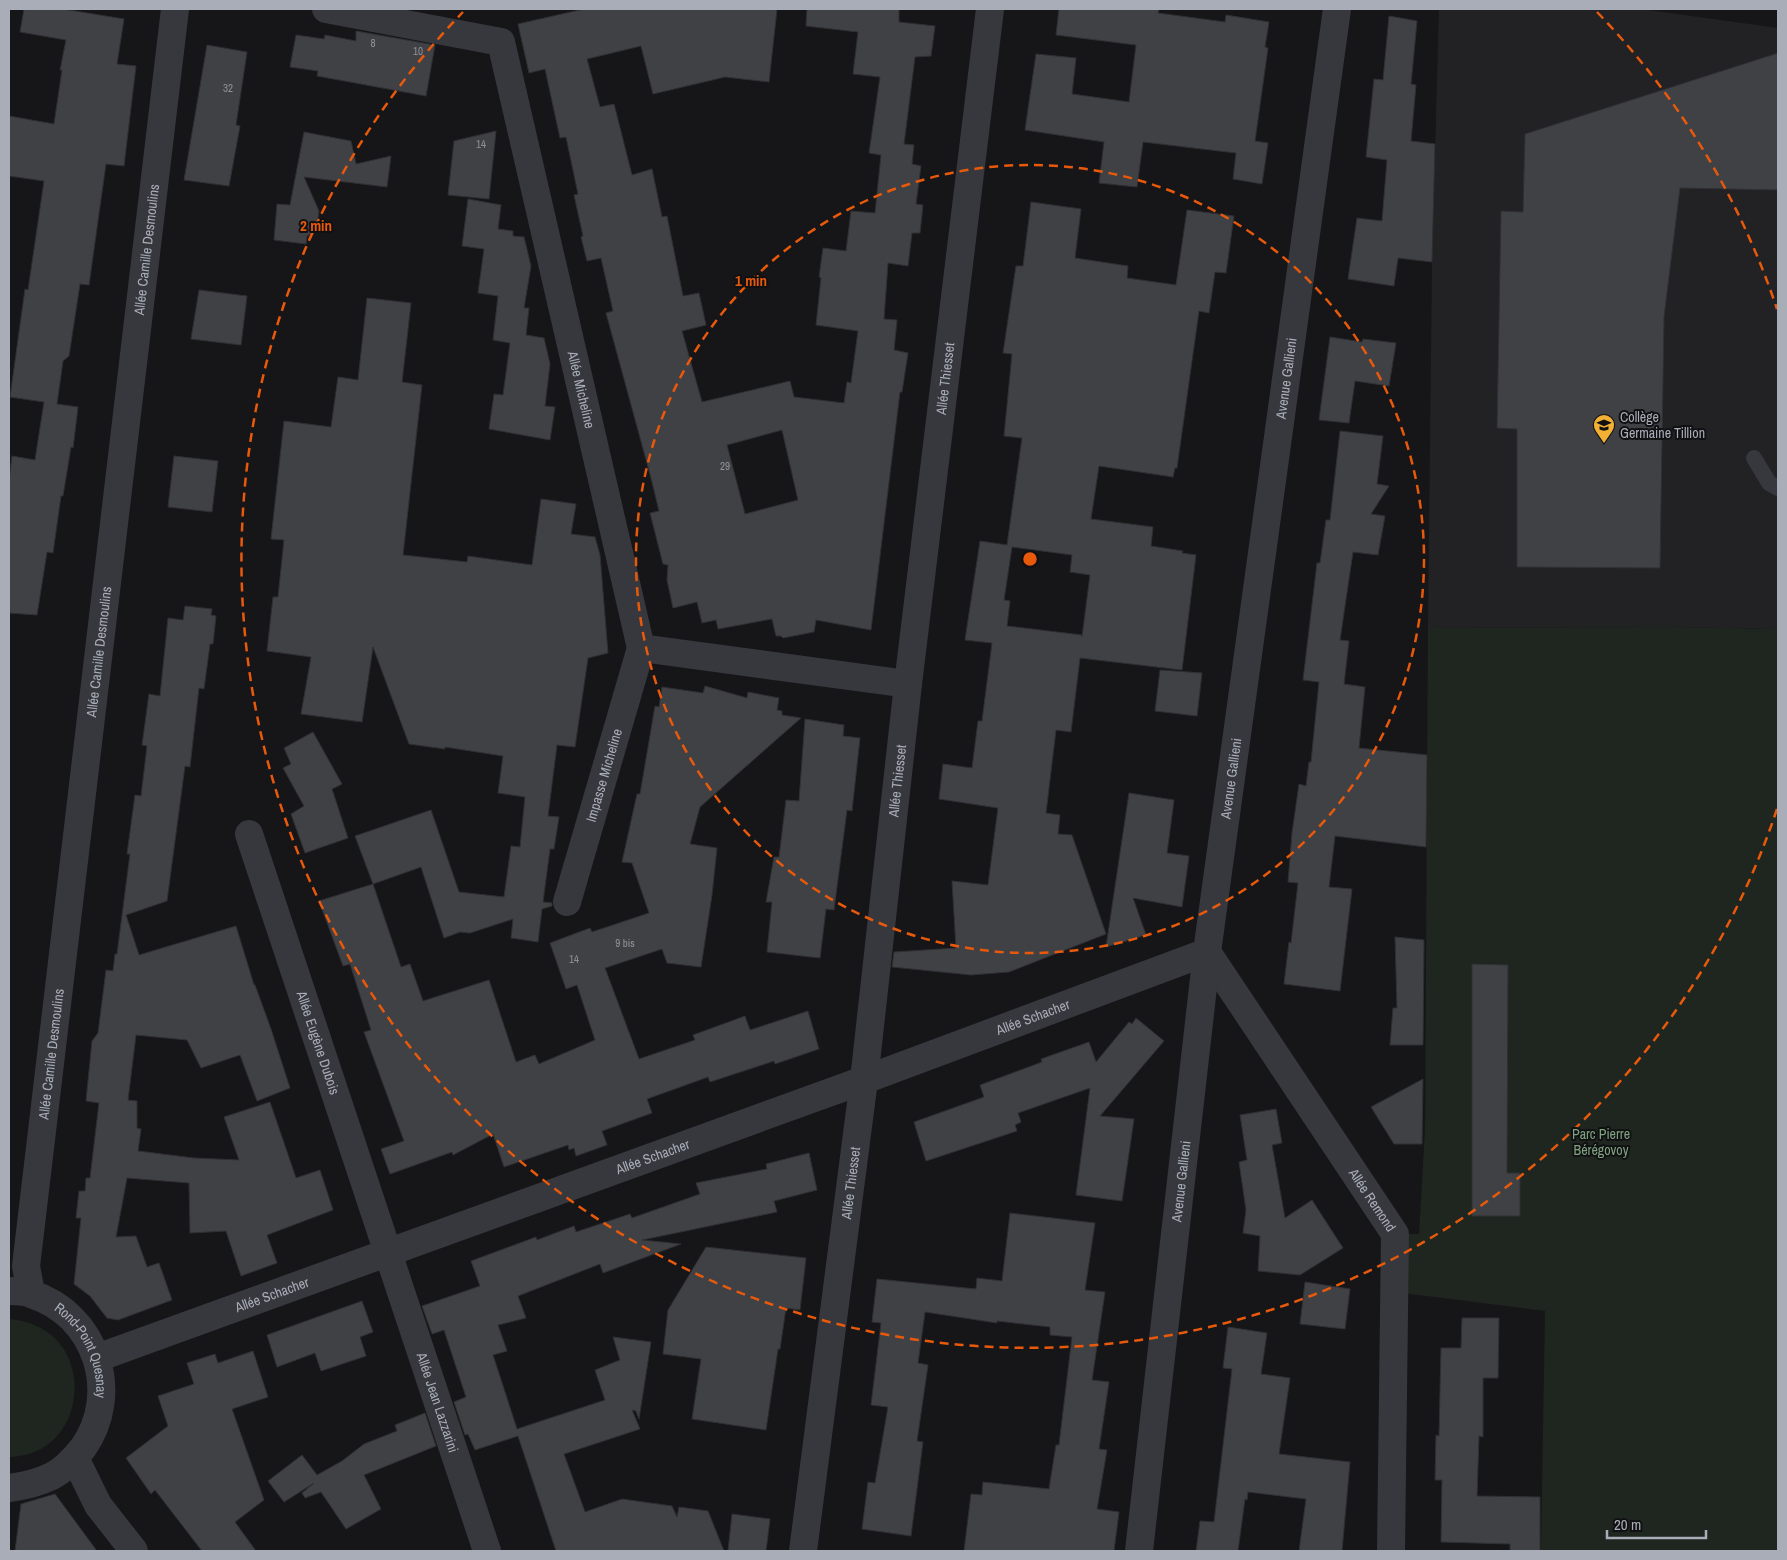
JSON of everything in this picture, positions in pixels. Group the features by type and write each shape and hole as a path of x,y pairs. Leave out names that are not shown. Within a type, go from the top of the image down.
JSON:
{"street":[{"name":"Allée Camille Desmoulins","path":"20,1292 26,1266 175,9"},
{"name":"Allée Micheline","path":"326,9 501,42 642,648"},
{"name":"Allée Thiesset","path":"803,1551 864,1080 908,684 990,9"},
{"name":"Avenue Gallieni","path":"1139,1551 1207,952 1337,9"},
{"path":"642,648 908,684"},
{"name":"Impasse Micheline","path":"568,902 642,648"},
{"name":"Allée Eugène Dubois","path":"249,834 388,1252"},
{"name":"Allée Schacher","path":"97,1358 864,1080 1207,952"},
{"name":"Allée Remond","path":"1207,952 1395,1234 1391,1551"},
{"name":"Allée Jean Lazzarini","path":"388,1252 487,1551"},
{"name":"Rond-Point Quesnay","path":"9,1488 29,1486 54,1475 75,1458 91,1436 100,1411 102,1384 97,1358 85,1334 68,1314 53,1303 20,1292"},
{"path":"75,1458 98,1505 134,1551"}],"lane":[{"path":"1754,458 1770,483 1778,488"}],"shaded area":[{"name":"Collège Germaine Tillion","path":"1439,9 1641,9 1778,28 1778,629 1669,627 1428,628 1432,262"}],"green space":[{"name":"Parc Pierre Bérégovoy","path":"1669,627 1778,629 1778,1551 1541,1551 1545,1311 1395,1292 1395,1234 1419,1234 1425,1131 1428,628"},
{"path":"9,1319 39,1327 59,1343 71,1365 75,1390 70,1415 57,1436 37,1451 9,1457"}],"building":[{"path":"24,9 63,9 124,19 117,64 136,66 124,166 106,164 89,285 80,284 69,356 63,361 57,404 78,407 73,448 71,447 63,496 61,496 53,553 47,552 37,615 9,613 9,480 12,456 35,460 44,402 10,397 25,289 28,290 44,181 9,176 9,116 54,124 62,70 60,70 66,40 20,32"},
{"path":"584,9 777,9 769,82 725,77 653,94 641,46 587,59 600,107 614,104 632,175 652,169 662,217 667,216 683,296 699,293 706,325 682,331 702,402 790,381 794,397 844,403 847,382 851,383 858,331 816,325 821,278 819,277 823,248 846,251 851,211 875,213 881,155 869,153 880,77 853,74 858,32 806,26 807,9 899,9 899,22 935,26 931,56 915,57 904,144 914,145 912,164 921,166 916,204 923,205 920,233 912,233 908,266 888,263 884,319 897,320 894,350 908,353 902,392 900,392 871,630 816,620 814,632 783,638 776,636 772,619 718,629 716,620 702,623 697,602 673,608 667,580 668,565 663,564 650,513 659,511 606,313 613,311 601,258 587,261 574,195 578,194 566,137 560,138 545,69 529,73 518,24","holes":["782,430 798,500 745,514 727,445"]},
{"path":"1059,9 1159,9 1158,13 1225,22 1226,15 1269,22 1265,47 1268,48 1255,141 1268,143 1262,184 1233,179 1236,153 1143,142 1137,187 1099,183 1104,142 1025,130 1036,54 1076,58 1072,94 1129,102 1136,45 1056,35"},
{"path":"1389,16 1417,21 1411,84 1416,85 1411,141 1435,144 1432,262 1398,258 1394,286 1348,279 1357,218 1382,221 1387,160 1366,157 1374,79 1383,80"},
{"path":"356,31 435,45 426,96 317,76 318,71 290,67 296,35 324,39 325,35 356,41"},
{"path":"207,45 247,52 236,125 240,126 229,186 184,180"},
{"path":"1778,53 1778,190 1680,188 1664,317 1660,568 1517,567 1517,429 1497,428 1501,211 1523,212 1525,134"},
{"path":"496,131 489,199 448,195 454,141"},
{"path":"304,132 351,141 356,164 391,156 387,187 304,177 319,211 316,231 307,236 306,244 274,240 277,204 290,205"},
{"path":"468,199 501,205 498,229 513,231 513,236 524,237 531,266 524,308 529,308 526,335 544,338 550,364 545,406 555,407 550,440 489,429 494,394 503,395 510,343 493,340 498,296 478,293 484,249 462,246"},
{"path":"1031,202 1081,209 1075,258 1128,266 1127,278 1176,285 1187,210 1234,216 1226,273 1215,272 1209,313 1199,311 1177,468 1175,468 1173,477 1099,466 1091,519 1153,527 1151,546 1196,555 1182,670 1080,658 1071,732 1056,730 1046,813 1060,815 1058,834 1072,835 1106,934 1009,972 971,975 892,967 894,952 956,948 952,881 988,885 998,808 939,799 943,764 972,768 978,721 982,721 992,643 965,640 980,541 1007,545 1022,438 1004,436 1012,354 1003,353 1016,266 1023,266","holes":["1012,547 1072,555 1070,572 1090,575 1082,637 1082,635 1007,626 1010,601 1004,600"]},
{"path":"199,290 247,296 241,345 191,339"},
{"path":"367,298 411,303 402,382 422,385 403,555 467,562 468,556 532,565 541,499 576,504 571,534 595,537 600,555 608,653 588,658 575,747 557,745 548,816 559,817 554,849 550,849 543,902 552,903 552,906 542,909 538,942 511,938 513,919 470,933 460,932 444,938 421,867 373,884 355,836 431,810 459,892 504,897 511,846 520,847 525,797 498,793 503,756 445,747 445,749 409,744 373,647 362,722 301,714 311,657 267,651 273,597 278,597 284,540 271,539 284,421 331,427 338,377 358,380"},
{"path":"1330,337 1362,342 1363,339 1396,343 1389,386 1355,381 1349,423 1319,420"},
{"path":"1340,431 1383,436 1377,484 1389,486 1371,514 1385,516 1378,555 1353,552 1340,640 1349,641 1344,684 1365,687 1359,748 1427,755 1426,847 1335,836 1329,887 1352,889 1340,991 1284,984 1298,883 1288,882 1292,833 1299,784 1306,786 1309,762 1311,762 1319,682 1303,680 1317,563 1320,563 1326,520 1330,520"},
{"path":"174,456 218,461 212,512 168,507"},
{"path":"185,606 212,609 211,615 216,616 213,644 210,644 204,689 199,688 190,767 185,766 167,901 126,915 139,955 236,926 254,985 271,1029 290,1088 257,1101 240,1055 201,1068 187,1040 136,1035 128,1100 137,1101 137,1128 141,1129 138,1151 194,1158 239,1160 224,1117 270,1102 296,1178 320,1170 333,1210 267,1235 277,1263 241,1276 226,1231 190,1233 189,1183 127,1178 116,1237 136,1236 147,1267 159,1263 172,1300 118,1320 107,1318 90,1296 74,1284 81,1218 76,1218 79,1191 85,1191 86,1178 90,1178 99,1103 86,1101 92,1041 98,1033 106,970 113,971 115,954 117,954 130,854 127,854 135,795 141,796 147,746 142,745 149,694 160,696 168,618 183,620"},
{"path":"1160,670 1202,673 1197,716 1155,711"},
{"path":"705,686 747,698 748,692 779,698 777,710 782,711 782,715 801,718 700,807 690,844 717,848 701,967 667,963 662,949 605,968 639,1059 695,1040 693,1035 745,1016 750,1030 808,1011 819,1049 775,1064 774,1061 710,1082 708,1077 647,1099 652,1113 602,1131 607,1145 576,1156 574,1148 569,1150 568,1145 504,1167 493,1134 453,1155 452,1152 390,1174 381,1149 404,1141 364,1032 371,1030 350,964 343,966 319,901 373,884 401,967 410,964 423,1001 489,980 516,1062 535,1055 539,1064 595,1040 577,985 566,989 550,943 590,928 592,932 649,913 632,863 622,862 637,794 640,794 655,706 659,707 662,687 703,693"},
{"path":"805,719 844,725 843,736 860,738 852,811 847,810 834,910 826,909 820,958 767,952 772,902 766,902 774,857 779,857 786,800 799,801"},
{"path":"313,732 342,784 332,789 348,838 305,853 291,814 304,806 283,768 291,764 284,748"},
{"path":"1129,793 1174,800 1167,853 1189,856 1182,907 1133,898 1146,935 1106,947"},
{"path":"1395,937 1424,940 1423,1045 1390,1045 1393,1008 1397,1008"},
{"path":"1472,964 1508,965 1507,1173 1520,1173 1520,1216 1472,1216"},
{"path":"1136,1018 1164,1041 1100,1116 1134,1119 1122,1201 1076,1195 1090,1088 1018,1113 1021,1122 1015,1125 1017,1131 926,1161 914,1122 984,1097 980,1085 1042,1062 1041,1059 1089,1042 1096,1062 1129,1022 1132,1024"},
{"path":"1423,1079 1422,1144 1394,1144 1371,1107"},
{"path":"1276,1109 1282,1143 1272,1145 1285,1218 1312,1200 1343,1248 1300,1275 1258,1271 1260,1236 1243,1233 1246,1210 1239,1162 1247,1160 1240,1115"},
{"path":"809,1153 817,1190 774,1201 777,1212 642,1240 681,1244 603,1273 600,1264 518,1296 526,1318 498,1325 507,1351 493,1355 517,1429 605,1400 595,1370 620,1360 613,1337 651,1342 639,1419 636,1411 632,1410 640,1429 564,1454 585,1512 622,1499 672,1506 677,1517 679,1507 708,1511 724,1551 556,1551 518,1436 475,1450 468,1434 465,1435 454,1402 466,1397 444,1330 432,1334 422,1306 480,1286 471,1261 536,1237 537,1240 574,1226 576,1232 630,1214 632,1218 700,1194 696,1183 767,1169 766,1164"},
{"path":"1010,1213 1095,1223 1085,1290 1105,1292 1092,1380 1109,1382 1099,1449 1107,1450 1097,1509 1119,1512 1114,1551 964,1551 971,1494 982,1495 983,1482 1049,1489 1056,1445 1059,1445 1072,1337 1050,1335 1050,1327 997,1321 997,1323 925,1312 918,1363 928,1365 917,1441 923,1442 911,1536 862,1529 868,1482 875,1483 888,1407 871,1405 881,1323 872,1322 877,1279 976,1289 977,1278 1002,1281"},
{"path":"706,1247 806,1258 800,1310 786,1308 766,1430 692,1419 701,1359 663,1354 668,1310"},
{"path":"1305,1282 1350,1289 1345,1329 1300,1324"},
{"path":"362,1301 373,1332 360,1337 366,1356 321,1371 315,1353 277,1367 267,1335"},
{"path":"1462,1318 1499,1318 1498,1378 1483,1378 1483,1437 1479,1436 1477,1496 1540,1497 1540,1551 1510,1551 1510,1544 1441,1542 1442,1480 1435,1480 1436,1435 1439,1436 1441,1348 1461,1348"},
{"path":"1228,1327 1267,1333 1261,1374 1290,1378 1279,1454 1350,1462 1342,1551 1299,1551 1306,1499 1248,1492 1247,1500 1245,1499 1238,1551 1196,1551 1200,1521 1214,1522 1232,1369 1223,1368"},
{"path":"253,1351 268,1397 232,1409 264,1500 235,1522 256,1551 202,1551 155,1490 151,1494 126,1458 168,1426 158,1396 194,1384 187,1363 215,1354 218,1363"},
{"path":"425,1413 436,1446 364,1475 381,1509 346,1529 321,1492 305,1498 302,1493 314,1483 284,1502 268,1481 302,1455 317,1475 342,1461 364,1444 397,1431 395,1425"},
{"path":"55,1494 97,1551 15,1551 21,1504"},
{"path":"732,1514 770,1519 766,1551 728,1551"}],"place":[{"name":"Collège Germaine Tillion","path":"1604,444"}]}
